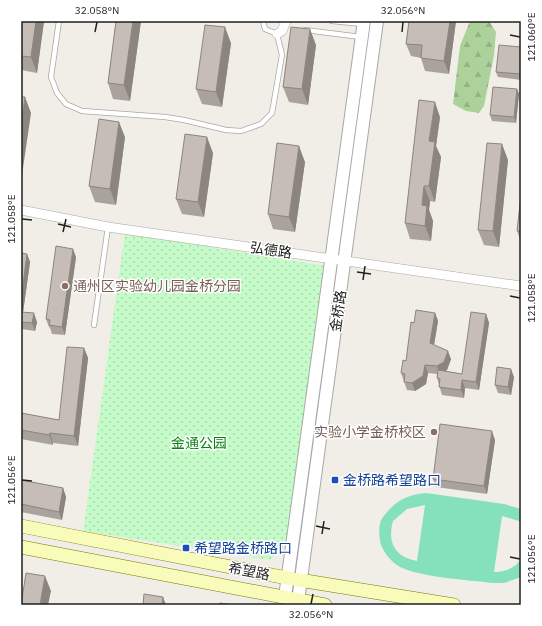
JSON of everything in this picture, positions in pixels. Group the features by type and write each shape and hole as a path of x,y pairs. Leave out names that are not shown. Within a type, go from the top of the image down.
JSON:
{"main road":[{"name":"希望路","path":"21,526 287,578 454,605"},
{"name":"希望路","path":"21,547 325,605"}],"street":[{"name":"金桥路","path":"298,601 377,21"},
{"name":"金桥路","path":"285,597 364,23"},
{"name":"弘德路","path":"21,210 108,227 521,286"}],"lane":[{"path":"59,21 51,78 57,93 66,104 82,111 165,117 226,130 241,131 261,124 272,113 282,55 284,28 265,29 263,21"},
{"path":"332,21 364,23"},
{"path":"299,30 362,38"},
{"path":"94,325 108,227"}],"green space":[{"path":"470,21 489,21 496,32 494,55 484,106 479,113 466,111 453,104 460,46"},
{"name":"金通公园","path":"125,233 326,266 289,541 270,560 83,531"},
{"path":"426,493 504,504 521,509 521,524 519,521 502,516 494,572 510,569 521,558 521,577 504,583 493,583 432,576 400,567 393,562 387,556 381,545 379,532 380,523 387,511 397,503 407,497","holes":["425,505 417,561 403,556 394,548 391,529 393,521 407,509"]}],"building":[{"path":"21,21 36,21 31,57 21,56"},
{"path":"116,21 133,21 124,85 108,83"},
{"path":"409,21 450,21 444,61 421,58 422,45 406,44"},
{"path":"205,25 225,27 216,92 196,89"},
{"path":"291,27 310,29 302,89 283,87"},
{"path":"499,45 521,47 520,74 496,72"},
{"path":"493,87 517,89 514,117 490,115"},
{"path":"21,97 25,97 21,126"},
{"path":"419,100 435,102 429,141 435,142 429,186 424,186 422,205 427,206 425,226 405,223"},
{"path":"99,119 119,122 110,189 89,186"},
{"path":"185,134 207,137 198,202 176,199"},
{"path":"277,143 299,146 289,217 268,214"},
{"path":"487,143 502,144 493,231 478,230"},
{"path":"521,196 521,231 517,231"},
{"path":"56,246 73,249 62,327 49,325 50,320 46,319"},
{"path":"21,253 27,254 21,300"},
{"path":"416,310 435,313 430,343 448,351 444,362 437,366 425,365 423,376 412,383 404,382 405,374 401,373 403,360 406,361 411,322 414,323"},
{"path":"21,312 34,313 32,323 21,322"},
{"path":"471,312 486,314 476,382 462,380 461,390 439,387 440,379 437,378 438,370 462,374"},
{"path":"67,347 84,348 74,436 50,433 49,435 21,430 21,413 59,420"},
{"path":"497,367 511,369 508,387 495,385"},
{"path":"440,424 492,431 484,486 433,479"},
{"path":"21,480 63,488 59,512 21,504"},
{"path":"26,573 45,576 40,605 21,605"},
{"path":"144,594 163,597 162,605 143,605"},
{"path":"220,603 234,605 219,605"}],"place":[{"name":"通州区实验幼儿园金桥分园","path":"65,286"},
{"name":"实验小学金桥校区","path":"434,432"},
{"name":"金桥路希望路口","path":"335,480"},
{"name":"希望路金桥路口","path":"186,548"}]}
